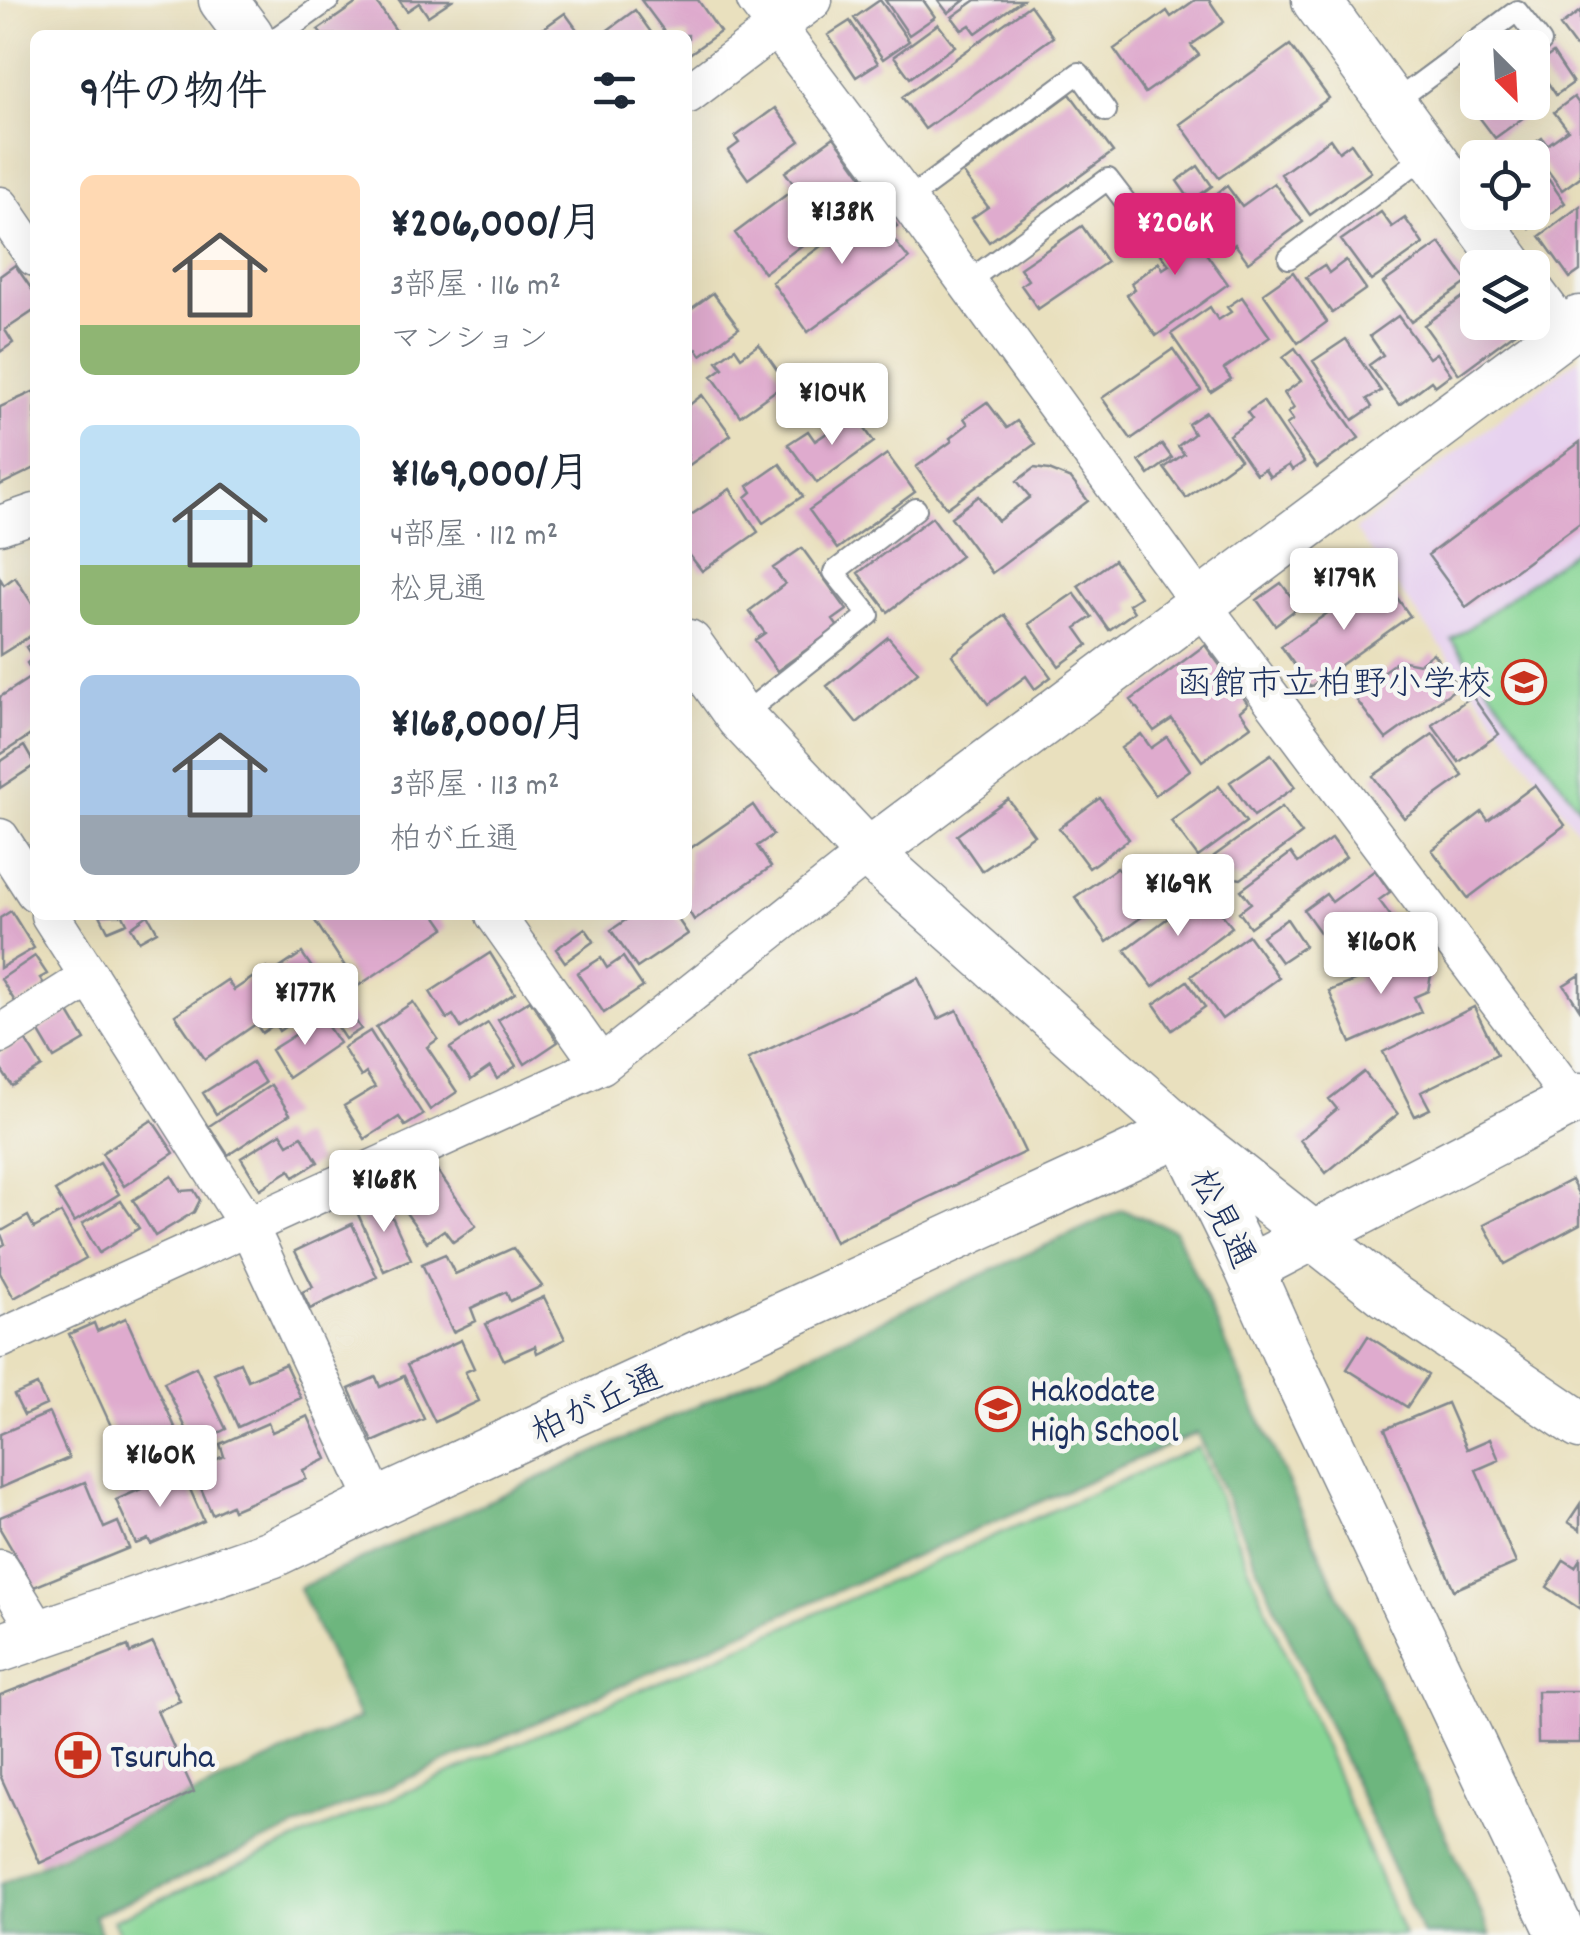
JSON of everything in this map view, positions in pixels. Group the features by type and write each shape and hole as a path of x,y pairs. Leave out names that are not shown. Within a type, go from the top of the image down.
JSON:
{"street":[{"path":"223,0 245,30"},
{"path":"692,90 766,14 812,0"},
{"path":"1316,0 1499,250"},
{"path":"766,14 907,200 1200,603 1576,1099 1249,1269"},
{"path":"0,206 30,250"},
{"path":"0,1339 601,1065 868,853 1571,327 1550,310"},
{"path":"0,525 30,515"},
{"name":"松見通","path":"692,650 740,717 868,853 1182,1132 1562,1935"},
{"path":"0,838 20,886"},
{"path":"53,920 248,1225 377,1503"},
{"path":"500,920 601,1065"},
{"path":"0,1034 90,977"},
{"path":"1182,1132 1388,1294 1580,1425"},
{"name":"柏が丘通","path":"20,1641 271,1554 1182,1132"},
{"path":"0,1569 20,1641"}],"lane":[{"path":"287,30 329,0"},
{"path":"1492,30 1516,12 1531,30"},
{"path":"1392,104 1460,54"},
{"path":"907,200 1079,73 1106,111"},
{"path":"1290,258 1428,153"},
{"path":"967,282 1108,179 1141,222"},
{"path":"740,717 868,615 834,572 916,508"}],"shaded area":[{"name":"函館市立柏野小学校","path":"1580,357 1580,834 1355,530"}],"green space":[{"path":"1580,546 1580,808 1452,640"},
{"path":"1123,1210 1175,1230 1491,1935 1423,1935 1197,1433 94,1916 102,1935 0,1935 0,1884 359,1718 299,1588"},
{"path":"1198,1447 1404,1935 120,1935 113,1920"}],"building":[{"path":"361,0 375,0 396,30 318,30"},
{"path":"399,0 452,0 428,16 419,3 407,11"},
{"path":"641,0 698,0 720,32 692,52 692,30 663,30"},
{"path":"880,0 909,41 883,59 854,18"},
{"path":"885,0 923,0 935,17 909,35"},
{"path":"938,0 965,0 948,13"},
{"path":"976,0 1022,0 976,33 970,25 962,30 952,17"},
{"path":"1195,0 1209,0 1224,22 1191,45 1199,55 1145,93 1114,49 1167,11 1171,17"},
{"path":"1030,5 1053,37 925,129 902,97"},
{"path":"635,10 649,30 608,30"},
{"path":"1580,11 1580,53 1560,26"},
{"path":"565,13 577,30 541,30"},
{"path":"850,21 878,63 856,77 828,35"},
{"path":"938,24 955,46 910,78 894,56"},
{"path":"1290,45 1329,98 1219,178 1180,124"},
{"path":"1553,53 1573,83 1556,95 1550,86"},
{"path":"1070,94 1113,152 989,242 972,218 988,207 963,173"},
{"path":"1574,97 1580,105 1580,177 1562,190 1550,174 1550,143 1568,130 1554,112"},
{"path":"775,108 800,141 748,179 728,151 739,143 735,137"},
{"path":"1481,120 1520,120 1495,138"},
{"path":"834,137 862,176 814,212 785,172"},
{"path":"1330,139 1339,152 1351,143 1371,172 1310,215 1281,174"},
{"path":"1198,166 1212,186 1191,201 1177,181"},
{"path":"1550,181 1565,203 1550,214"},
{"path":"1274,183 1303,222 1248,262 1235,244 1230,248 1199,206 1227,186 1242,206"},
{"path":"790,192 820,232 764,273 735,233"},
{"path":"874,194 897,226 888,232 909,259 808,332 772,282 866,213 860,205"},
{"path":"1580,206 1580,271 1570,278 1540,236"},
{"path":"1381,212 1392,227 1405,218 1423,244 1371,281 1341,240"},
{"path":"1177,213 1228,284 1156,336 1127,295 1135,289 1131,283 1159,262 1163,269 1169,265 1147,235"},
{"path":"1082,226 1107,262 1038,309 1021,285 1028,280 1020,268"},
{"path":"1440,243 1460,271 1460,288 1411,322 1383,283"},
{"path":"1346,260 1366,289 1332,313 1306,277 1324,265 1329,273"},
{"path":"15,265 30,287 30,313 5,330 13,343 0,352 0,276"},
{"path":"1293,272 1327,322 1298,343 1263,293"},
{"path":"713,293 739,328 701,355 697,349 692,353 692,308"},
{"path":"1242,297 1270,337 1224,369 1231,379 1211,392 1171,334 1210,307 1218,320 1231,312 1227,307"},
{"path":"1460,299 1460,340 1505,340 1459,374 1424,325"},
{"path":"1398,316 1429,358 1436,353 1451,374 1435,386 1431,381 1399,405 1369,365 1383,355 1370,336"},
{"path":"1346,339 1381,391 1367,399 1372,407 1353,420 1313,361"},
{"path":"759,344 786,383 740,416 712,376 723,368 717,361 735,348 741,357"},
{"path":"1295,348 1359,438 1317,468 1286,425 1293,420 1288,413 1294,408 1284,393 1301,381 1283,357"},
{"path":"1173,349 1201,390 1131,439 1102,398"},
{"path":"833,369 853,399 823,419 802,390"},
{"path":"30,393 30,470 0,485 0,407"},
{"path":"702,395 731,435 692,463 692,403"},
{"path":"1263,401 1304,462 1292,470 1289,465 1270,477 1265,469 1256,474 1229,435 1252,419 1247,412"},
{"path":"987,402 1007,428 1017,421 1035,444 947,508 916,467 952,441 950,438 968,424 964,418"},
{"path":"1206,412 1240,459 1186,498 1164,468 1184,454 1178,446 1194,434 1188,424"},
{"path":"855,414 874,442 817,483 788,444 808,431 815,441"},
{"path":"1580,442 1580,523 1466,607 1428,555"},
{"path":"1162,444 1172,458 1149,475 1139,461"},
{"path":"887,454 915,492 837,549 809,510"},
{"path":"780,464 803,496 763,523 746,497 752,492 748,486"},
{"path":"1034,468 1071,479 1088,501 992,573 951,517 979,496 998,521 1030,497 1017,481"},
{"path":"730,489 758,532 702,571 692,558 692,514"},
{"path":"932,517 961,556 888,612 858,573"},
{"path":"802,548 847,610 833,620 838,627 777,671 755,640 765,633 749,611 785,584 773,568"},
{"path":"1114,560 1140,597 1129,604 1134,612 1109,630 1078,586"},
{"path":"15,577 30,600 30,636 0,655 0,578 4,585"},
{"path":"1281,583 1299,607 1275,625 1257,600"},
{"path":"1367,585 1375,595 1388,585 1410,616 1310,687 1281,646"},
{"path":"1074,593 1092,617 1076,628 1088,645 1059,666 1029,624"},
{"path":"1005,615 1051,677 1035,689 1026,676 988,704 952,655"},
{"path":"888,637 918,672 857,723 827,686"},
{"path":"1205,645 1248,704 1240,711 1251,726 1202,761 1172,719 1154,731 1131,700"},
{"path":"1433,653 1458,687 1386,739 1352,694 1399,660 1419,664"},
{"path":"30,678 30,735 0,755 0,697"},
{"path":"1472,696 1499,734 1459,762 1432,725"},
{"path":"1141,734 1151,748 1167,737 1190,770 1155,795 1121,748"},
{"path":"1433,734 1463,776 1404,818 1373,776"},
{"path":"24,746 30,756 30,768 0,788 0,762"},
{"path":"1271,754 1295,787 1254,816 1230,782"},
{"path":"1535,785 1565,825 1468,898 1432,850 1482,812 1488,820"},
{"path":"1219,786 1246,822 1198,857 1171,821"},
{"path":"1100,798 1129,839 1089,868 1059,828"},
{"path":"1008,799 1034,835 982,871 957,835"},
{"path":"753,805 773,835 757,846 771,867 694,920 692,847"},
{"path":"1282,807 1302,834 1241,879 1229,877 1214,856"},
{"path":"1332,838 1346,857 1250,927 1239,912 1251,903 1241,890 1291,853 1298,863"},
{"path":"1117,868 1139,897 1158,884 1168,898 1107,942 1075,897"},
{"path":"1375,870 1390,892 1379,900 1395,922 1373,937 1367,929 1334,952 1304,910 1326,894 1332,902"},
{"path":"1204,891 1232,927 1153,987 1125,950"},
{"path":"11,911 34,948 0,968 0,918"},
{"path":"1287,919 1305,946 1281,962 1262,936"},
{"path":"102,920 126,920 127,923 108,931"},
{"path":"141,920 151,920 157,931 139,941 131,927"},
{"path":"314,920 439,920 445,928 358,986"},
{"path":"626,920 678,920 688,934 637,968 611,930"},
{"path":"585,928 594,941 565,962 556,949"},
{"path":"1248,935 1279,978 1222,1019 1191,976"},
{"path":"302,953 331,996 279,1031 275,1024 262,1033 256,1024 205,1059 175,1015 227,980 234,990 267,968 271,974"},
{"path":"490,953 515,993 461,1028 453,1015 447,1019 430,992"},
{"path":"35,956 47,974 40,978 46,987 17,1005 1,979"},
{"path":"1414,956 1432,970 1428,991 1414,997 1421,1012 1351,1043 1329,991 1359,979 1355,970 1378,959 1383,971"},
{"path":"623,957 643,987 604,1013 577,973 601,958 607,968"},
{"path":"1580,975 1580,1010 1564,985"},
{"path":"918,978 938,1019 957,1010 1025,1152 835,1242 748,1059"},
{"path":"1187,981 1205,1007 1172,1030 1154,1004"},
{"path":"530,1000 558,1042 525,1064 498,1020"},
{"path":"343,1002 361,1029 345,1039 327,1012"},
{"path":"413,1002 438,1039 427,1047 457,1092 430,1110 376,1027"},
{"path":"1474,1007 1497,1054 1421,1092 1430,1109 1415,1116 1383,1052"},
{"path":"69,1013 85,1040 54,1058 38,1031"},
{"path":"322,1018 339,1043 288,1078 271,1050"},
{"path":"488,1023 516,1066 497,1079 490,1067 471,1080 450,1048"},
{"path":"370,1031 423,1115 405,1126 399,1117 365,1139 344,1106 375,1087 366,1073 361,1077 343,1048"},
{"path":"25,1039 42,1067 12,1086 0,1068 0,1055"},
{"path":"252,1062 265,1083 216,1114 203,1093"},
{"path":"1364,1072 1398,1114 1326,1173 1300,1140 1337,1109 1329,1099"},
{"path":"271,1085 290,1114 228,1155 209,1126"},
{"path":"152,1120 174,1153 124,1186 102,1153"},
{"path":"281,1133 288,1144 302,1136 318,1162 294,1177 290,1170 260,1189 241,1158"},
{"path":"100,1163 119,1194 74,1222 55,1191"},
{"path":"435,1167 476,1226 453,1242 444,1230 427,1242 394,1196"},
{"path":"172,1176 181,1191 194,1190 200,1200 194,1212 155,1236 133,1200"},
{"path":"1571,1180 1580,1197 1580,1224 1505,1264 1484,1225"},
{"path":"384,1199 411,1259 384,1271 357,1212"},
{"path":"121,1201 139,1228 99,1253 82,1224"},
{"path":"61,1213 86,1258 14,1298 0,1273 0,1247 5,1244 0,1232 28,1216 34,1228"},
{"path":"352,1224 377,1277 310,1309 302,1292 313,1287 295,1251"},
{"path":"513,1248 542,1286 510,1301 506,1292 471,1308 476,1321 453,1332 422,1264 445,1254 455,1274"},
{"path":"544,1297 565,1339 537,1353 535,1346 504,1360 486,1324"},
{"path":"126,1318 183,1445 138,1466 141,1473 124,1481 117,1465 127,1461 69,1334 94,1323 97,1331"},
{"path":"1368,1336 1428,1375 1407,1407 1347,1369"},
{"path":"461,1340 474,1368 465,1372 479,1401 435,1422 407,1365"},
{"path":"240,1362 248,1380 285,1364 301,1398 238,1427 214,1373"},
{"path":"196,1367 226,1429 194,1445 164,1382"},
{"path":"404,1376 424,1419 373,1442 349,1389 376,1377 380,1387"},
{"path":"37,1385 46,1405 24,1415 14,1395"},
{"path":"1447,1403 1467,1449 1490,1439 1499,1460 1476,1470 1516,1563 1454,1590 1385,1429"},
{"path":"49,1413 69,1458 0,1488 0,1434"},
{"path":"308,1416 327,1459 303,1470 306,1479 233,1510 231,1505 212,1514 193,1470 224,1456 220,1444 268,1423 272,1432"},
{"path":"182,1471 204,1521 151,1544 148,1539 136,1544 116,1500"},
{"path":"85,1482 104,1528 118,1522 129,1548 34,1587 0,1529 0,1517"},
{"path":"1580,1504 1580,1530 1568,1522"},
{"path":"1580,1559 1580,1609 1547,1587 1564,1560 1575,1567"},
{"path":"153,1643 180,1701 157,1711 194,1792 40,1863 0,1775 0,1695 128,1646 130,1653"},
{"path":"1537,1691 1580,1691 1580,1743 1538,1743"}],"place":[{"name":"函館市立柏野小学校","path":"1524,682"},
{"name":"Hakodate High School","path":"998,1409"},
{"name":"Tsuruha","path":"78,1755"}]}
